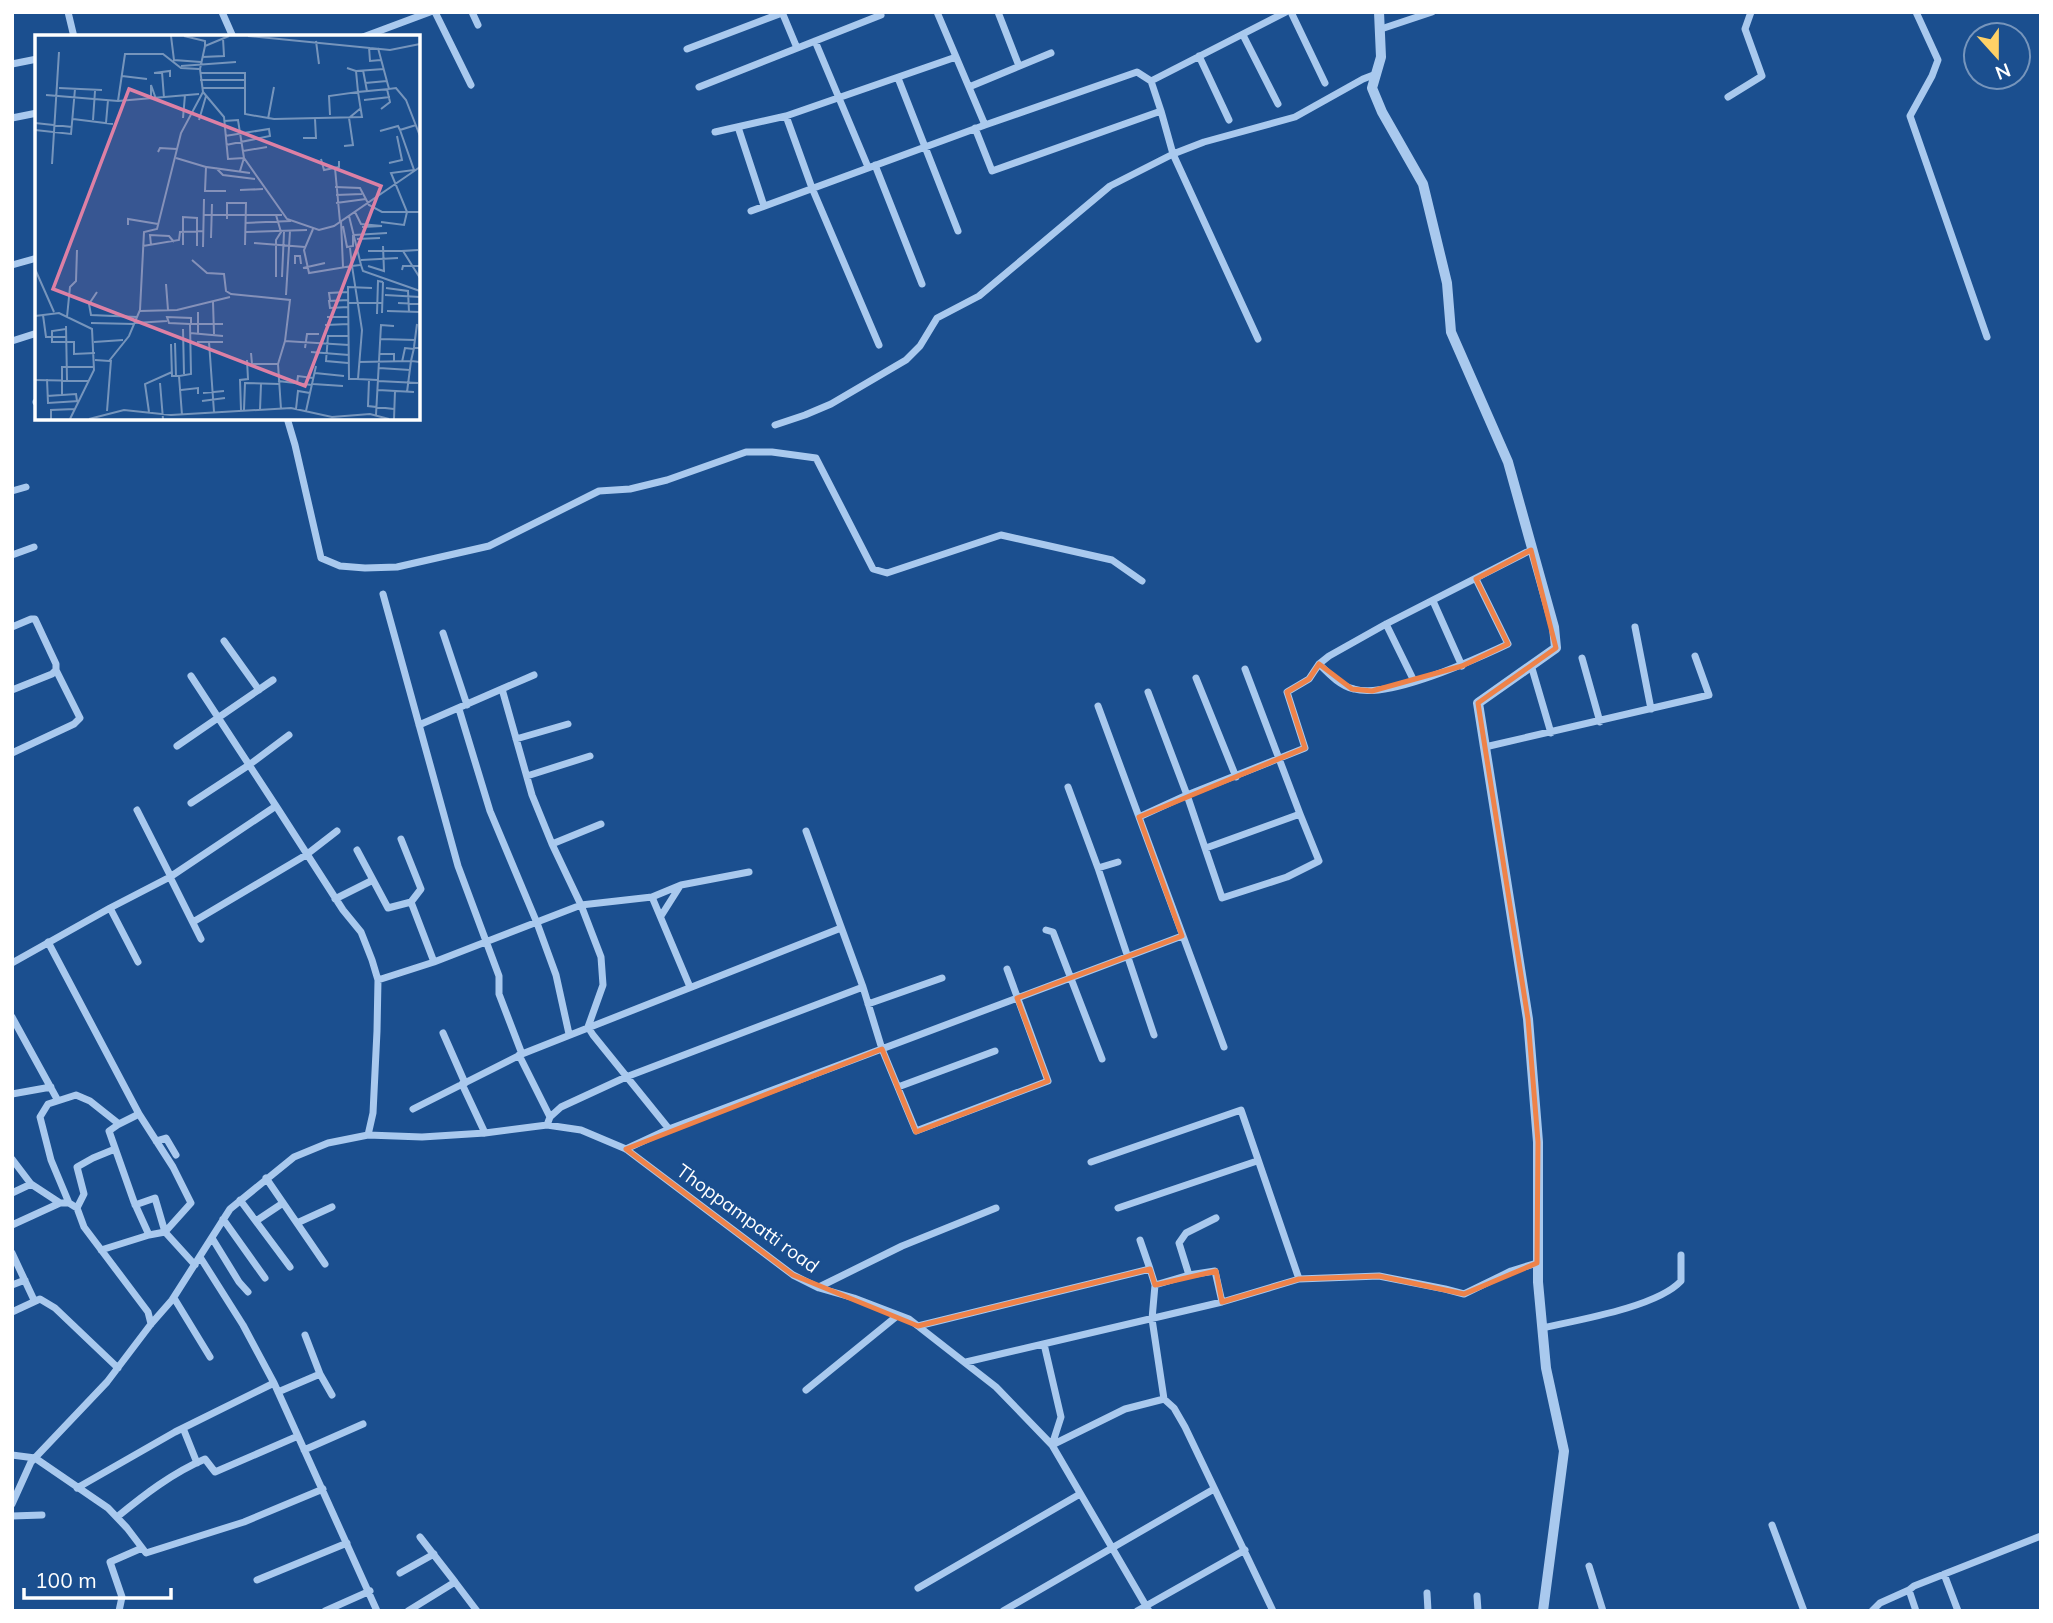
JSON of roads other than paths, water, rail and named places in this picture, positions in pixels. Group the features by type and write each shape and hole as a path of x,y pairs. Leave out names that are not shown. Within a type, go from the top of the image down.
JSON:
{"street":[{"path":"68,12 74,35"},
{"path":"222,12 232,35"},
{"path":"369,35 432,12 471,85"},
{"path":"472,12 478,25"},
{"path":"937,12 985,125"},
{"path":"998,12 1019,66"},
{"path":"1151,81 1288,12 1325,83"},
{"path":"1379,12 1381,57 1372,88 1382,112 1423,184 1447,283 1451,332 1508,461 1554,627 1556,648 1478,703 1528,1019 1538,1142 1537,1263 1542,1328 1546,1368 1564,1451 1544,1611"},
{"path":"1381,29 1432,12"},
{"path":"1728,97 1762,76 1745,29 1751,12"},
{"path":"1916,12 1938,60 1910,116 1987,337"},
{"path":"687,49 782,13 797,48"},
{"path":"699,87 881,15"},
{"path":"1243,35 1278,104"},
{"path":"815,41 922,284"},
{"path":"969,87 1051,53"},
{"path":"1199,56 1229,120"},
{"path":"715,132 786,116 956,57"},
{"path":"12,64 35,59"},
{"path":"751,211 975,128 1137,72 1151,81 1173,154 1258,339"},
{"path":"775,425 831,404 906,360 920,345 937,318 979,296 1110,186 1203,142 1295,117 1376,74"},
{"path":"898,78 958,231"},
{"path":"975,128 992,171 1161,111"},
{"path":"12,118 35,113"},
{"path":"786,116 811,188 879,345"},
{"path":"738,127 764,206"},
{"path":"12,265 35,259"},
{"path":"12,341 35,334"},
{"path":"287,420 321,558 340,566 397,567 489,546 599,491 630,489 667,480 746,453 772,452 816,458 873,569 887,573 1000,535 1112,560 1142,581"},
{"path":"12,491 26,487"},
{"path":"12,555 34,547"},
{"path":"1139,817 1305,748 1287,692 1309,679 1319,664 1329,656 1531,550"},
{"path":"1319,664 1335,679 1352,689 1372,691 1462,666 1508,644 1476,579"},
{"path":"383,594 458,866 499,976 499,995 548,1121 561,1107 626,1077 863,987"},
{"path":"1433,601 1462,666"},
{"path":"12,627 35,619 80,718 74,724 12,753"},
{"path":"1386,624 1414,681"},
{"path":"1635,627 1651,709"},
{"path":"443,633 467,705"},
{"path":"225,641 259,690"},
{"path":"1485,747 1709,695 1695,656"},
{"path":"1582,658 1600,722"},
{"path":"1531,666 1551,733"},
{"path":"1148,692 1222,898 1287,877 1320,861 1245,669"},
{"path":"12,691 56,670"},
{"path":"419,725 534,675"},
{"path":"191,676 306,856 361,932 378,979 373,1113 368,1135"},
{"path":"1196,678 1236,777"},
{"path":"177,746 273,680"},
{"path":"502,690 532,795 582,905 601,957 603,985 588,1027"},
{"path":"1098,706 1224,1047"},
{"path":"459,709 489,811 556,975 569,1034"},
{"path":"516,739 568,724"},
{"path":"191,803 289,735"},
{"path":"527,776 590,756"},
{"path":"1068,787 1154,1035"},
{"path":"12,963 171,877 276,806"},
{"path":"137,810 201,939"},
{"path":"1206,849 1300,814"},
{"path":"552,844 601,824"},
{"path":"193,922 306,856 337,831"},
{"path":"806,831 863,987 881,1049 916,1131 1048,1081 1007,969"},
{"path":"357,850 388,908 411,902 421,889 401,839"},
{"path":"1098,868 1118,862"},
{"path":"378,979 582,905 652,897 681,886 749,872"},
{"path":"335,899 373,880"},
{"path":"660,916 681,886"},
{"path":"652,897 690,987"},
{"path":"411,902 433,961"},
{"path":"110,908 138,962"},
{"path":"413,1108 569,1034 841,928"},
{"path":"1046,930 1053,932 1102,1059"},
{"path":"626,1149 669,1129 1182,936"},
{"path":"48,942 139,1114 173,1167 191,1203 165,1232 102,1250"},
{"path":"868,1004 942,978"},
{"path":"12,1017 57,1099"},
{"path":"588,1027 669,1129"},
{"path":"443,1033 485,1133"},
{"path":"898,1087 995,1051"},
{"path":"12,1094 51,1087"},
{"path":"69,1203 51,1160 40,1117 48,1104 76,1094 90,1101 119,1124"},
{"path":"1091,1162 1241,1110 1299,1279"},
{"path":"139,1114 109,1131 135,1205 149,1235"},
{"name":"Thoppampatti road","path":"12,1504 31,1462 118,1368 174,1298 230,1209 294,1157 328,1143 368,1135 422,1137 485,1133 548,1121 581,1130 626,1149 793,1275 819,1288 909,1319 966,1362 996,1387 1052,1445 1147,1608"},
{"path":"156,1141 166,1138 176,1155"},
{"path":"77,1208 84,1194 77,1167 93,1157 115,1149"},
{"path":"12,1159 31,1184 60,1203"},
{"path":"1118,1208 1257,1161"},
{"path":"266,1178 325,1264"},
{"path":"12,1192 31,1184"},
{"path":"135,1205 155,1198 165,1232 195,1265"},
{"path":"240,1200 290,1267"},
{"path":"12,1225 60,1203 69,1203 77,1208 84,1227 148,1312 151,1324"},
{"path":"256,1221 283,1203"},
{"path":"297,1223 332,1207"},
{"path":"819,1288 902,1247 996,1208"},
{"path":"1189,1275 1179,1243 1186,1233 1216,1218"},
{"path":"223,1219 265,1278"},
{"path":"212,1238 248,1292"},
{"path":"1140,1240 1155,1285 1152,1319 1164,1399 1174,1408 1185,1427 1272,1610"},
{"path":"12,1253 34,1300"},
{"path":"1542,1328 1643,1305 1673,1290 1681,1281 1681,1255"},
{"path":"200,1257 243,1325 274,1383 377,1611"},
{"path":"966,1362 1222,1302 1299,1279 1379,1276 1464,1294 1511,1271 1537,1263"},
{"path":"918,1326 1150,1269"},
{"path":"1155,1285 1214,1271 1222,1302"},
{"path":"12,1285 24,1280"},
{"path":"174,1298 210,1357"},
{"path":"12,1312 40,1299 55,1308 118,1368"},
{"path":"806,1390 897,1316"},
{"path":"305,1335 320,1374 332,1395"},
{"path":"1044,1344 1061,1417 1052,1445"},
{"path":"278,1392 320,1374"},
{"path":"77,1488 183,1428 274,1383"},
{"path":"1052,1445 1125,1409 1164,1399"},
{"path":"304,1450 363,1424"},
{"path":"183,1428 197,1462"},
{"path":"117,1517 150,1490 197,1462 205,1459 215,1472 298,1436"},
{"path":"12,1455 35,1458 108,1508 146,1553 244,1522 323,1489"},
{"path":"1003,1611 1214,1489"},
{"path":"918,1588 1080,1494"},
{"path":"12,1516 42,1516"},
{"path":"1772,1525 1804,1611"},
{"path":"1873,1610 1880,1603 1914,1586 2041,1536"},
{"path":"420,1537 477,1611"},
{"path":"257,1580 347,1543"},
{"path":"119,1611 122,1597 110,1562 142,1548"},
{"path":"1137,1611 1147,1608 1245,1550"},
{"path":"400,1573 434,1554"},
{"path":"1590,1566 1603,1611"},
{"path":"1944,1574 1958,1611"},
{"path":"408,1611 455,1582"},
{"path":"1909,1590 1916,1611"},
{"path":"325,1611 370,1591"},
{"path":"1427,1593 1428,1611"},
{"path":"1477,1596 1478,1611"}]}
